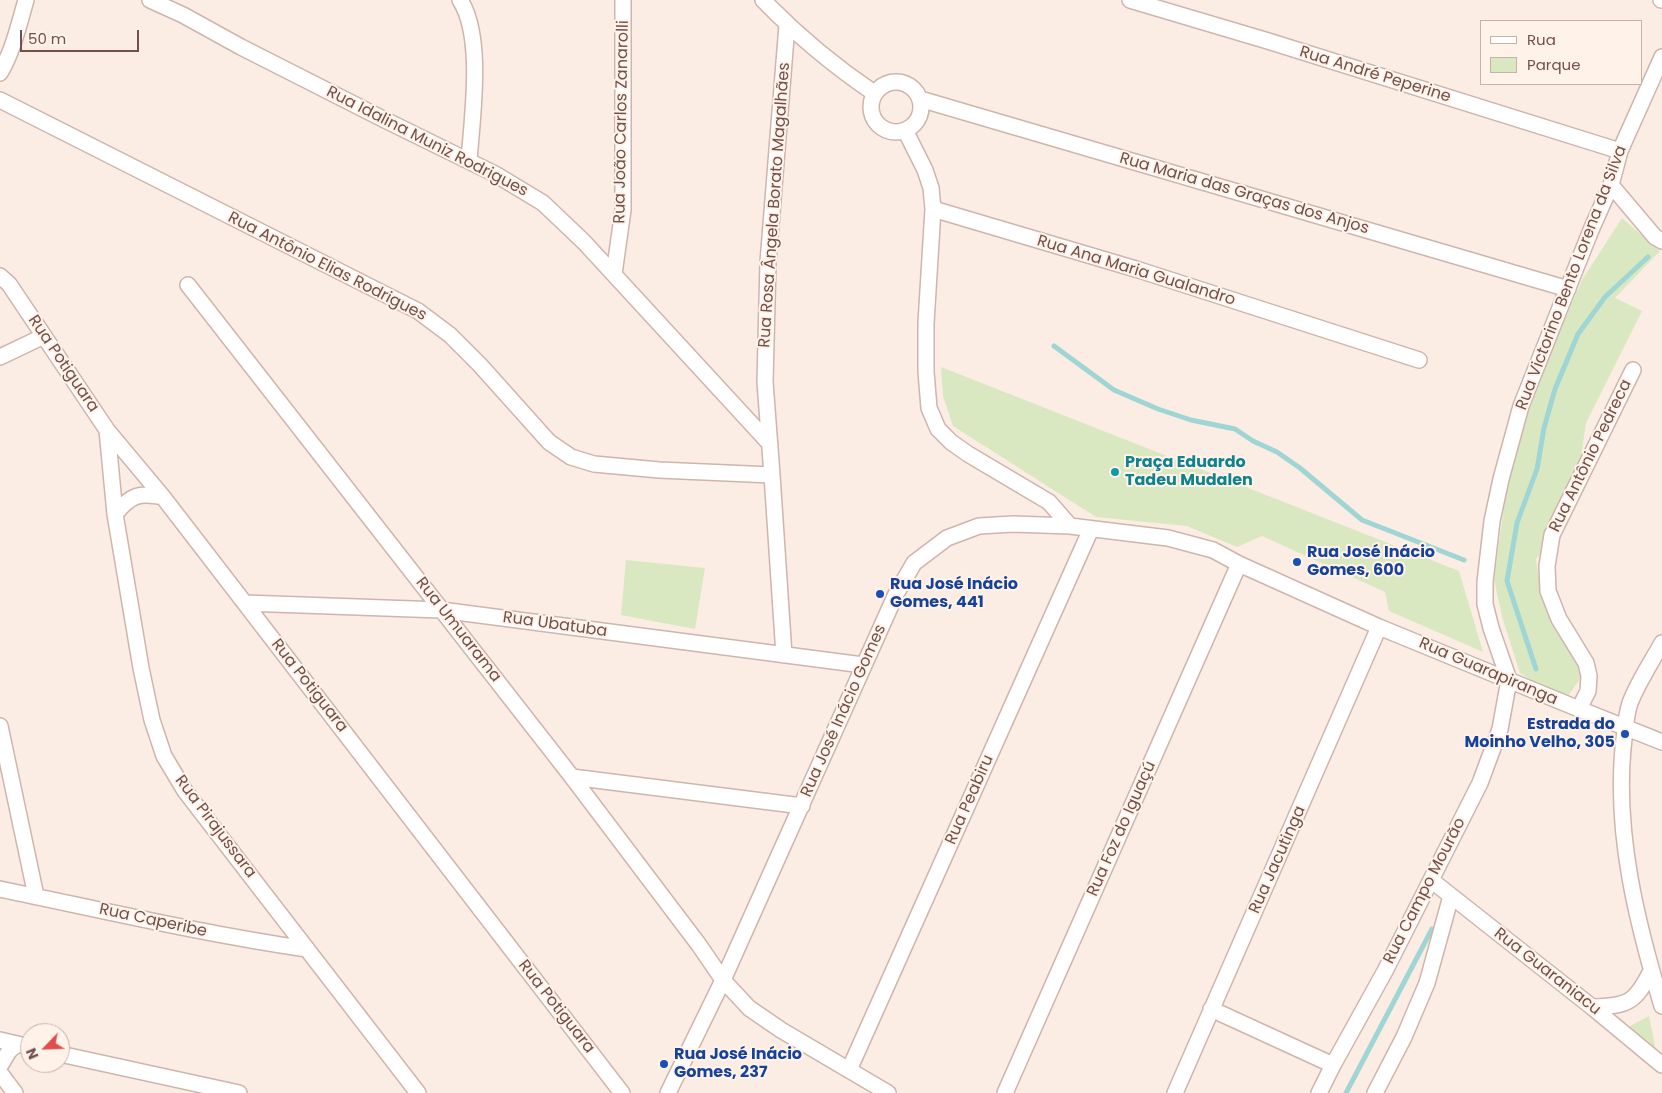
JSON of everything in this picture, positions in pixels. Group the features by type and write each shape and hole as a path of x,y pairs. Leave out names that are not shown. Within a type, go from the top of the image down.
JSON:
{"street":[{"path":"0,73 8,57 26,0"},
{"name":"Rua Idalina Muniz Rodrigues","path":"150,0 185,7 241,47 374,115 496,174 543,203 584,242 770,444"},
{"path":"460,0 466,9 473,44 474,86 469,161"},
{"name":"Rua João Carlos Zanarolli","path":"614,274 623,210 623,0"},
{"path":"763,0 787,25 840,70 874,93"},
{"name":"Rua André Peperine","path":"1130,0 1620,151"},
{"name":"Rua Rosa Ângela Borato Magalhães","path":"784,655 765,382 768,262 787,25"},
{"name":"Rua Victorino Bento Lorena da Silva","path":"1509,680 1491,628 1485,604 1485,582 1492,521 1501,479 1521,406 1611,185 1620,151 1662,57"},
{"path":"894,81 903,82 910,86 920,99 920,114 917,121 905,130 898,132 890,131 876,123 870,108 874,93 879,87 894,81"},
{"name":"Rua Maria das Graças dos Anjos","path":"920,99 1568,289"},
{"name":"Rua Antônio Elias Rodrigues","path":"0,100 418,312 450,335 480,365 549,442 571,457 594,464 658,470 772,475"},
{"path":"905,130 925,170 931,188 933,209 926,323 926,372 930,408 938,429 951,442 968,454 1020,483 1049,502 1070,526"},
{"path":"1611,185 1660,236"},
{"name":"Rua Ana Maria Gualandro","path":"933,209 1138,270 1419,360"},
{"name":"Rua Potiguara","path":"0,276 9,284 107,430 163,497 622,1093"},
{"name":"Rua Umuarama","path":"188,285 572,777 699,945 722,980 749,1008 781,1030 888,1093"},
{"path":"0,357 44,336"},
{"name":"Rua Antônio Pedreca","path":"1579,710 1588,691 1589,676 1586,662 1559,619 1548,591 1547,566 1550,543 1552,535 1633,370"},
{"name":"Rua Pirajussara","path":"107,430 115,514 141,668 152,720 164,756 185,791 418,1093"},
{"path":"115,514 132,498 142,494 163,497"},
{"name":"Rua José Inácio Gomes","path":"668,1093 802,806 896,594 914,563 947,538 979,526 1014,524 1070,526 1168,538 1213,550 1239,564 1380,627"},
{"name":"Rua Peabiru","path":"849,1070 1091,529"},
{"name":"Rua Foz do Iguaçú","path":"1005,1093 1239,564"},
{"name":"Rua Ubatuba","path":"245,603 442,610 863,665"},
{"name":"Rua Guarapiranga","path":"1380,627 1579,710 1662,742"},
{"name":"Rua Jacutinga","path":"1175,1093 1380,627"},
{"path":"1662,643 1630,703 1624,726 1621,778 1625,846 1637,910 1651,970 1662,1006"},
{"name":"Rua Campo Mourão","path":"1319,1093 1385,971 1480,783 1500,729 1509,680"},
{"path":"0,726 36,896"},
{"path":"572,777 802,806"},
{"name":"Rua Guaraniacu","path":"1431,880 1662,1065"},
{"name":"Rua Caperibe","path":"0,889 242,940 307,950"},
{"path":"1375,1093 1404,1037 1427,983 1451,896"},
{"path":"1592,1008 1616,1006 1633,999 1643,988 1651,970"},
{"path":"1211,1009 1333,1065"},
{"path":"0,1040 20,1045"},
{"path":"0,1066 9,1050 20,1047"},
{"path":"70,1056 239,1093"},
{"path":"0,1073 8,1091"}],"green space":[{"path":"1622,218 1660,251 1615,298 1642,311 1586,423 1580,464 1544,550 1536,559 1542,601 1579,660 1580,679 1568,696 1542,687 1520,673 1503,620 1494,580 1508,477 1540,375 1582,280"},
{"name":"Praça Eduardo Tadeu Mudalen","path":"941,367 1459,571 1483,652 1389,611 1385,592 1262,536 1237,547 1187,526 1096,517 953,426 943,396"},
{"path":"626,560 705,568 695,629 621,615"},
{"path":"1649,1016 1657,1056 1626,1028"}],"waterway":[{"path":"1536,669 1507,581 1517,523 1537,469 1544,428 1555,389 1578,334 1605,297 1648,257"},
{"path":"1054,346 1114,390 1158,409 1191,420 1235,429 1253,441 1277,452 1300,468 1362,520 1464,560"},
{"path":"1346,1093 1432,929"}],"place":[{"name":"Praça Eduardo Tadeu Mudalen","path":"1115,472"},
{"name":"Rua José Inácio Gomes, 600","path":"1297,562"},
{"name":"Rua José Inácio Gomes, 441","path":"880,594"},
{"name":"Estrada do Moinho Velho, 305","path":"1625,734"},
{"name":"Rua José Inácio Gomes, 237","path":"664,1064"}]}
